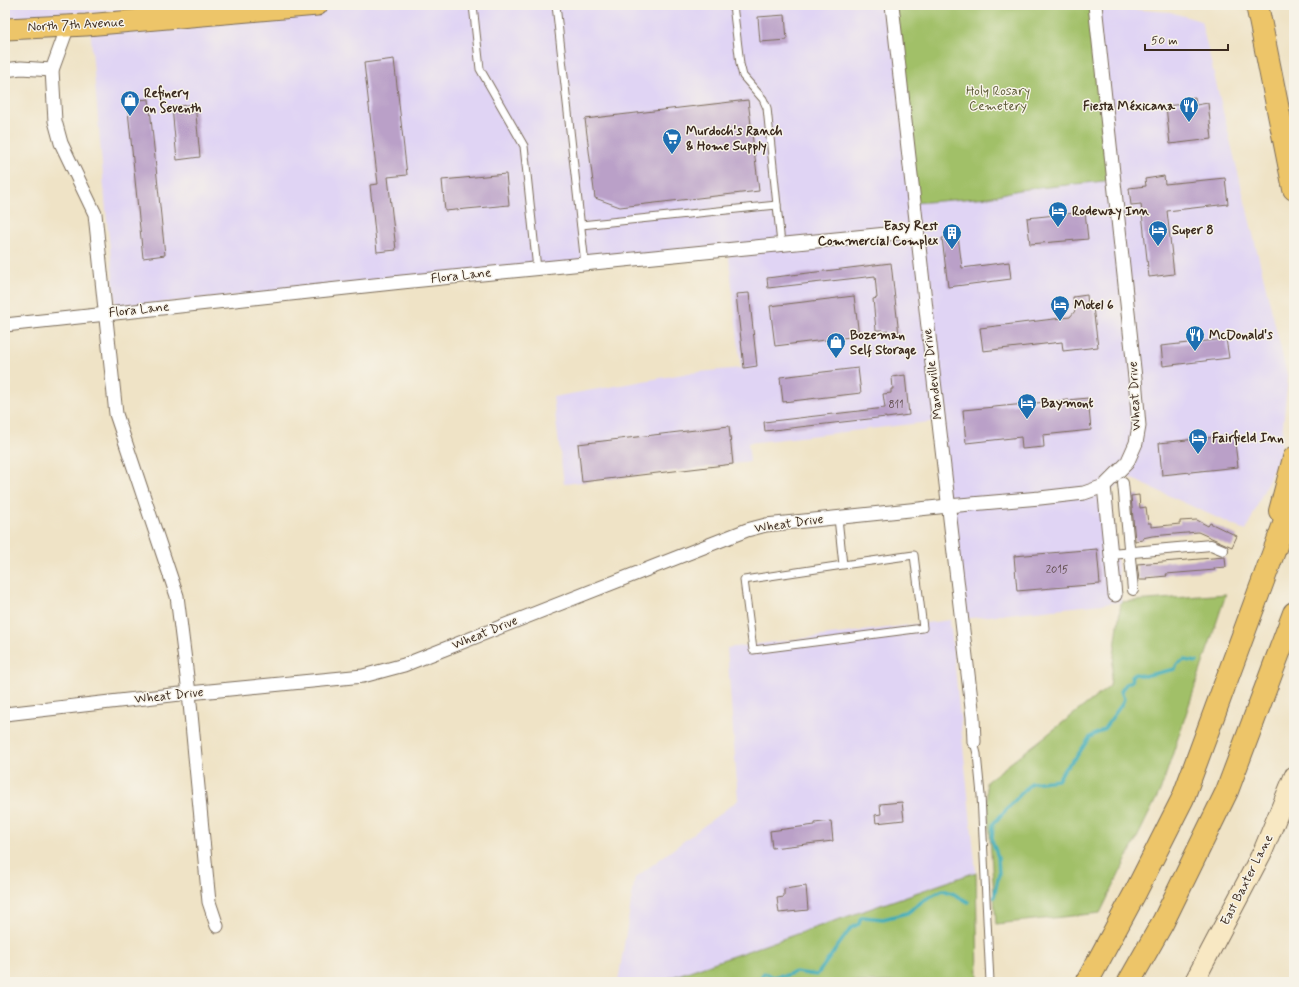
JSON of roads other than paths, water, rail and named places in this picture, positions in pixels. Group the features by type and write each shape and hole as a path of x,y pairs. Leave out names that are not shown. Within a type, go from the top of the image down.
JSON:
{"highway":[{"path":"1257,5 1294,189"},
{"path":"1260,587 1294,458"},
{"path":"1086,982 1135,893 1183,798 1294,497"},
{"path":"1129,982 1163,922 1227,790 1294,613"}],"main road":[{"name":"North 7th Avenue","path":"6,29 67,16 176,5"},
{"name":"North 7th Avenue","path":"6,29 68,26 317,5"},
{"name":"East Baxter Lane","path":"1194,982 1263,851 1294,776"}],"street":[{"name":"Mandeville Drive","path":"892,5 948,506 974,717 974,742"},
{"name":"Wheat Drive","path":"5,714 189,693 363,676 387,671 404,665 747,530 766,525 1084,493 1104,486 1126,463 1136,443 1139,426 1095,5"},
{"path":"68,26 52,70 55,121 61,143 95,214 116,414 177,596 189,693 210,902 217,926"},
{"path":"5,70 21,68 52,70"},
{"name":"Flora Lane","path":"5,325 585,264 917,231"},
{"path":"1123,482 1133,590"},
{"path":"1104,486 1115,595"},
{"path":"1111,554 1211,545 1222,550"}],"lane":[{"path":"473,5 480,69 524,146 537,269"},
{"path":"556,5 585,264"},
{"path":"733,5 740,64 744,76 763,99 768,108 781,244"},
{"path":"581,225 777,206"},
{"path":"838,518 843,565"},
{"path":"914,556 923,628 753,650 744,580 843,565 914,556"},
{"path":"974,742 977,754 980,795 990,982"}],"waterway":[{"path":"994,897 999,874 998,857 992,840 993,824 1031,783 1058,780 1065,768 1077,756 1090,737 1103,730 1122,704 1124,699 1121,691 1126,684 1132,681 1131,677 1135,674 1144,676 1175,669 1177,664 1185,660 1197,662"},
{"path":"757,982 764,973 774,977 780,975 784,976 795,972 817,975 851,928 859,924 860,919 863,917 883,919 907,913 924,900 943,890 968,902"}],"place":[{"name":"Refinery on Seventh","path":"130,117"},
{"name":"Fiesta Méxicana","path":"1189,123"},
{"name":"Murdoch's Ranch & Home Supply","path":"672,155"},
{"name":"Rodeway Inn","path":"1058,228"},
{"name":"Super 8","path":"1158,247"},
{"name":"Easy Rest Commercial Complex","path":"952,250"},
{"name":"Motel 6","path":"1060,322"},
{"name":"McDonald's","path":"1195,352"},
{"name":"Bozeman Self Storage","path":"836,359"},
{"name":"Baymont","path":"1027,420"},
{"name":"Fairfield Inn","path":"1198,455"}],"park label":[{"name":"Holy Rosary Cemetery","path":"998,98"}]}
